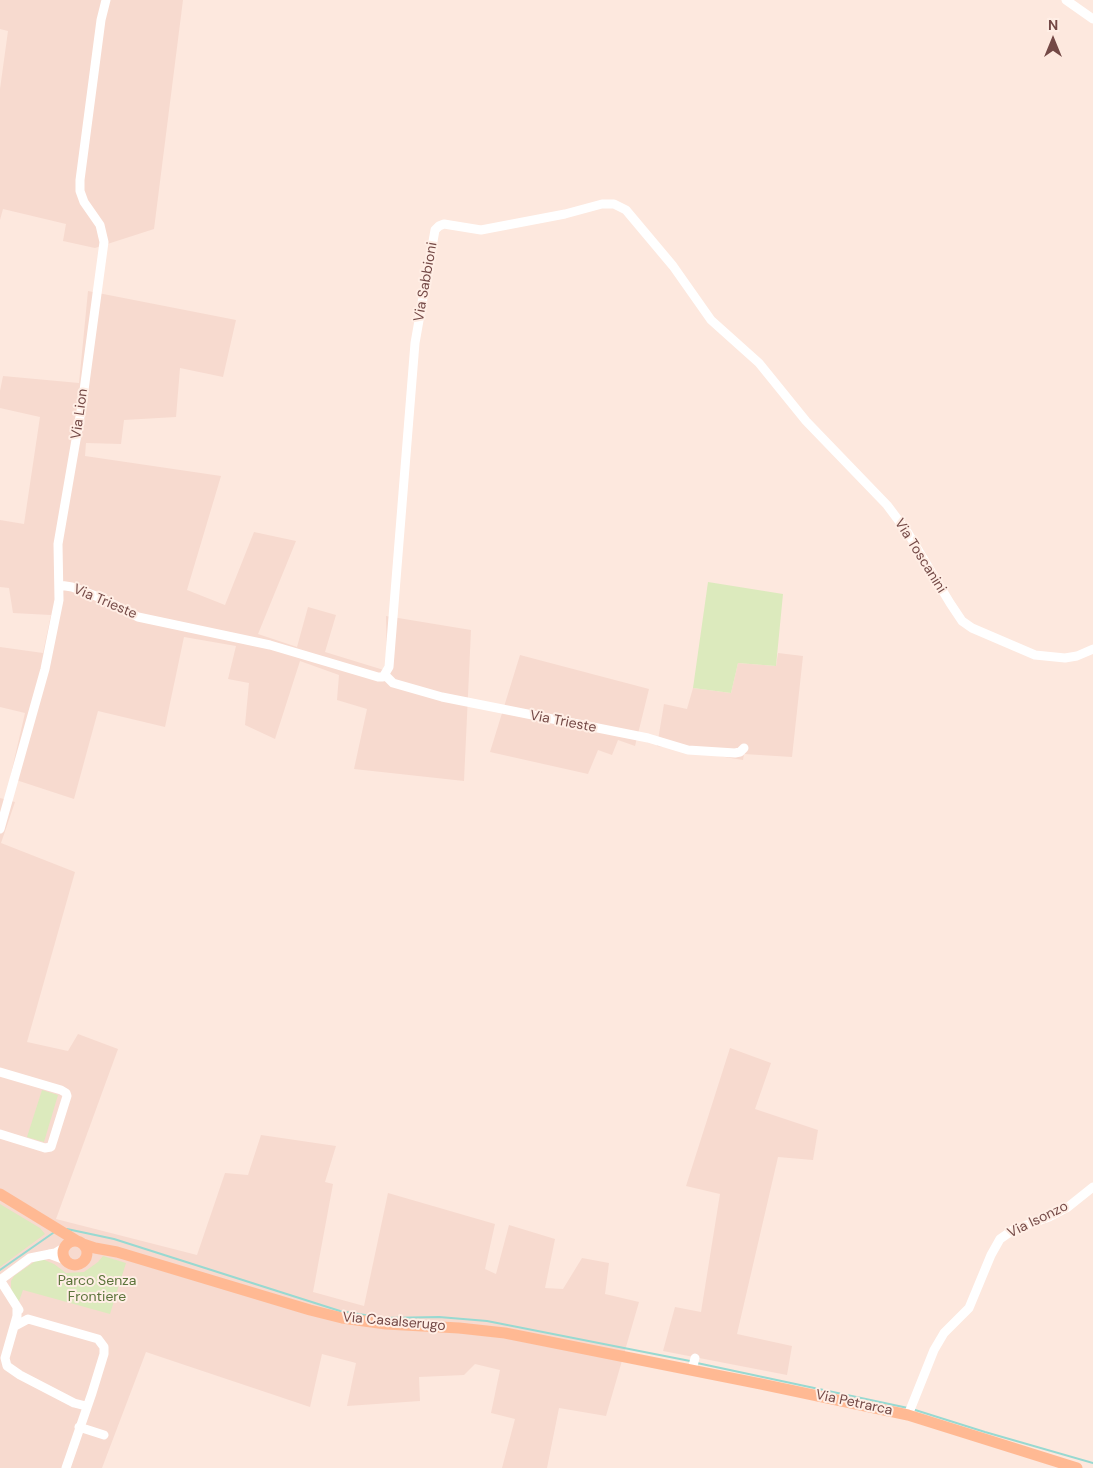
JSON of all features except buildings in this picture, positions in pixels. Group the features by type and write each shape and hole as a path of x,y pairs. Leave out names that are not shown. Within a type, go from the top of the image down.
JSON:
{"main road":[{"path":"0,1194 60,1230 73,1244 87,1250 87,1257"},
{"path":"73,1244 63,1253 65,1260 77,1266 83,1263 90,1254 102,1250"},
{"name":"Via Casalserugo","path":"73,1244 117,1252 342,1318 386,1324 459,1328 504,1333 693,1365 799,1392"},
{"name":"Via Petrarca","path":"799,1392 909,1414 1078,1468"}],"street":[{"name":"Via Lion","path":"0,829 45,669 55,621 59,585 57,560 60,528 82,405 104,242 100,225 84,202 80,191 80,180 101,20 106,0"},
{"path":"1066,0 1093,19"},
{"name":"Via Sabbioni","path":"384,676 389,666 415,343 433,236 439,226 444,224 481,230 550,217 602,204 621,206 673,266 711,320 759,363 780,390"},
{"name":"Via Toscanini","path":"780,390 806,421 887,505 908,533 962,621 978,631 1035,655 1065,658 1077,656 1093,649"},
{"name":"Via Trieste","path":"59,585 72,587 101,598 138,617 270,645 378,677 384,676 393,682 442,698 648,738 688,750 735,753 740,752 744,748"},
{"path":"0,1072 61,1090 67,1096 51,1147 45,1148 0,1134"},
{"name":"Via Isonzo","path":"909,1414 938,1342 968,1308 1000,1240 1013,1230 1049,1218 1068,1207 1093,1187"},
{"path":"66,1468 105,1350 98,1339 28,1319 16,1307 0,1280 30,1258 49,1254 73,1244"},
{"path":"49,1254 65,1260"},
{"path":"16,1307 15,1326 5,1358 7,1366 10,1370 74,1402 86,1406"},
{"path":"15,1326 28,1319"},
{"path":"79,1427 104,1435"}],"shaded area":[{"path":"0,0 183,0 154,229 95,248 63,241 66,224 3,209 0,220 0,89 8,31 0,29"},
{"path":"88,291 236,320 223,377 180,368 176,417 124,420 121,444 86,443 85,456 221,476 187,590 225,605 254,532 296,541 258,634 297,647 308,607 336,615 325,652 387,671 386,616 471,630 464,781 354,769 367,709 337,700 339,675 300,661 275,739 245,725 249,683 228,679 236,646 184,637 165,727 98,711 74,799 10,778 25,713 0,707 0,647 43,653 51,615 13,613 9,588 0,587 0,520 24,524 40,417 0,408 0,391 3,376 79,383"},
{"path":"778,653 803,656 792,757 744,754 743,760 657,746 664,704 687,709 693,688 731,693 738,663 776,666"},
{"path":"520,655 649,689 635,746 618,740 612,755 598,750 588,774 490,752"},
{"path":"0,798 15,802 1,843 75,872 27,1042 68,1051 78,1034 118,1049 56,1219 197,1255 225,1173 248,1175 261,1135 336,1146 325,1182 333,1184 313,1292 364,1306 388,1193 495,1224 485,1269 496,1274 509,1225 555,1239 545,1288 563,1289 582,1258 609,1263 605,1294 639,1302 606,1416 559,1408 547,1468 502,1468 515,1419 491,1413 500,1370 475,1364 464,1375 419,1377 420,1401 347,1406 356,1363 322,1354 310,1407 146,1352 102,1468 0,1468"},
{"path":"730,1048 771,1063 755,1109 818,1130 813,1160 778,1157 737,1334 792,1346 787,1375 663,1351 675,1307 701,1312 720,1194 686,1186"}],"green space":[{"path":"708,582 783,594 776,666 738,663 731,693 693,688"},
{"path":"42,1090 58,1095 44,1142 27,1137"},
{"path":"0,1204 40,1228 45,1234 0,1267"},
{"name":"Parco Senza Frontiere","path":"103,1256 126,1263 110,1314 23,1290 18,1304 13,1295 11,1281 14,1276 40,1258 54,1264 66,1273 84,1272"}],"waterway":[{"path":"67,1229 114,1239 340,1311 383,1318 439,1317 487,1321 690,1361"},
{"path":"0,1270 53,1233"},
{"path":"697,1363 908,1408"},
{"path":"912,1409 1093,1463"}]}
